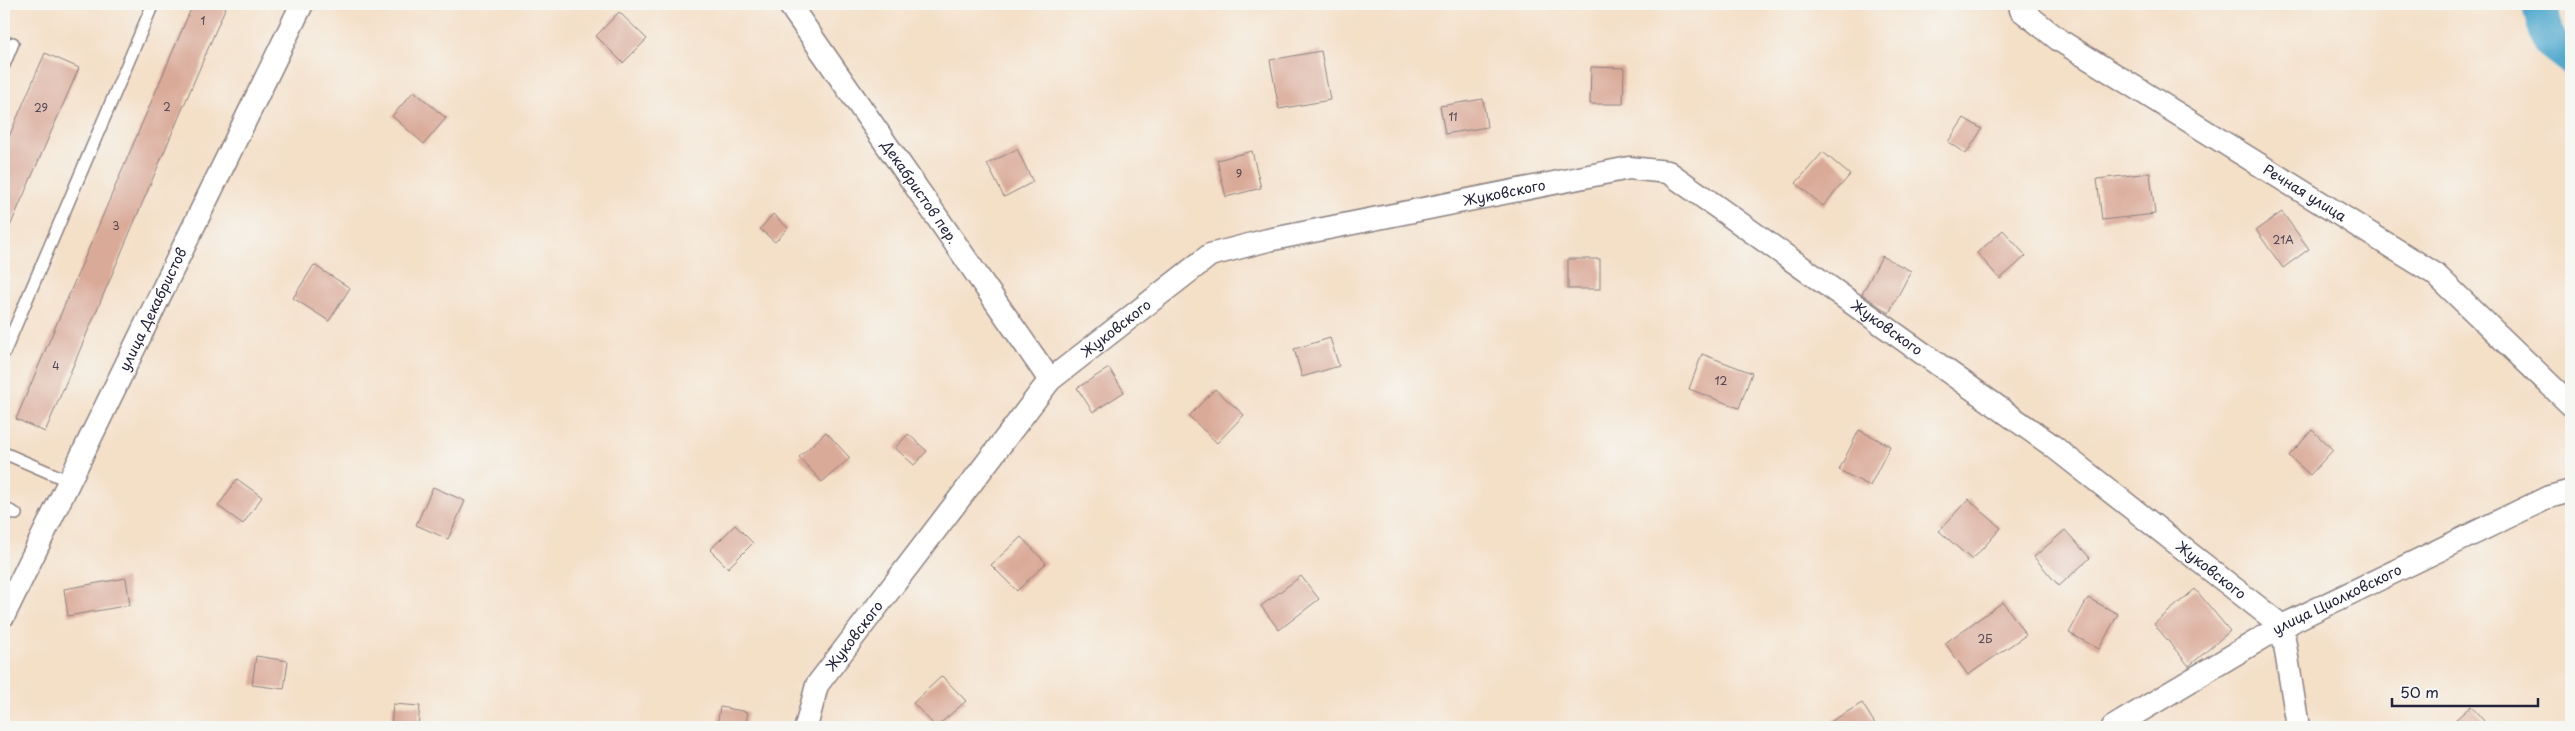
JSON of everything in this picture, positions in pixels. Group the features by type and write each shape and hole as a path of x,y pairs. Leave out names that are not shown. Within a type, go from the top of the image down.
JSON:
{"street":[{"name":"улица Декабристов","path":"4,615 302,4"},
{"name":"Декабристов пер.","path":"789,4 1050,380"},
{"name":"Речная улица","path":"2020,4 2021,10 2060,40 2435,274 2571,405"},
{"name":"Жуковского","path":"806,727 818,685 1050,380 1210,255 1268,240 1629,168 1668,172 2050,444 2282,626"},
{"name":"улица Циолковского","path":"2113,727 2282,626 2541,501 2571,491"},
{"path":"2282,626 2298,727"}],"lane":[{"path":"4,353 153,4"},
{"path":"4,65 13,43"},
{"path":"4,453 69,481"},
{"path":"4,508 16,514"}],"building":[{"path":"193,4 227,4 45,432 16,419"},
{"path":"619,12 647,39 623,63 596,36"},
{"path":"1321,51 1330,100 1279,109 1270,60"},
{"path":"45,53 79,68 4,240 4,148"},
{"path":"1591,67 1624,68 1623,104 1590,104"},
{"path":"414,91 446,118 424,144 392,116"},
{"path":"1483,99 1487,127 1445,134 1440,106"},
{"path":"1964,118 1982,129 1966,154 1948,142"},
{"path":"1017,149 1033,182 1004,197 987,164"},
{"path":"1252,151 1261,188 1226,197 1217,160"},
{"path":"1823,152 1850,175 1823,206 1796,183"},
{"path":"2150,173 2155,214 2102,220 2097,179"},
{"path":"2282,212 2309,249 2283,268 2256,230"},
{"path":"773,214 788,228 775,242 760,229"},
{"path":"2003,230 2026,256 2000,279 1977,253"},
{"path":"1882,256 1911,271 1889,313 1862,294"},
{"path":"1568,259 1600,259 1600,289 1568,289"},
{"path":"314,265 350,288 329,321 293,298"},
{"path":"1330,338 1339,366 1302,377 1294,349"},
{"path":"1702,354 1752,373 1739,408 1689,389"},
{"path":"1109,368 1124,392 1093,412 1077,388"},
{"path":"1215,389 1244,415 1217,443 1189,416"},
{"path":"1859,430 1890,446 1870,486 1839,470"},
{"path":"2312,430 2333,450 2310,475 2289,456"},
{"path":"826,432 850,458 822,482 799,457"},
{"path":"908,434 927,451 914,465 895,448"},
{"path":"237,479 262,497 243,524 218,506"},
{"path":"433,487 465,501 448,539 416,525"},
{"path":"1968,499 2001,528 1972,560 1939,531"},
{"path":"735,525 753,543 728,568 710,550"},
{"path":"2065,530 2090,558 2059,586 2034,557"},
{"path":"1021,537 1046,563 1017,591 991,565"},
{"path":"1301,576 1319,599 1279,630 1261,606"},
{"path":"126,578 130,605 68,616 64,589"},
{"path":"2195,589 2230,631 2189,666 2154,624"},
{"path":"2088,598 2118,614 2099,649 2069,633"},
{"path":"2003,602 2026,635 1968,675 1945,643"},
{"path":"256,656 288,661 284,689 252,685"},
{"path":"942,676 966,701 936,727 913,703"},
{"path":"1862,703 1877,727 1822,727"},
{"path":"393,704 420,706 418,727 391,727"},
{"path":"2471,706 2489,727 2447,727"},
{"path":"720,707 748,712 745,727 717,727"}],"waterway":[{"path":"2539,4 2549,41 2571,58"}]}
